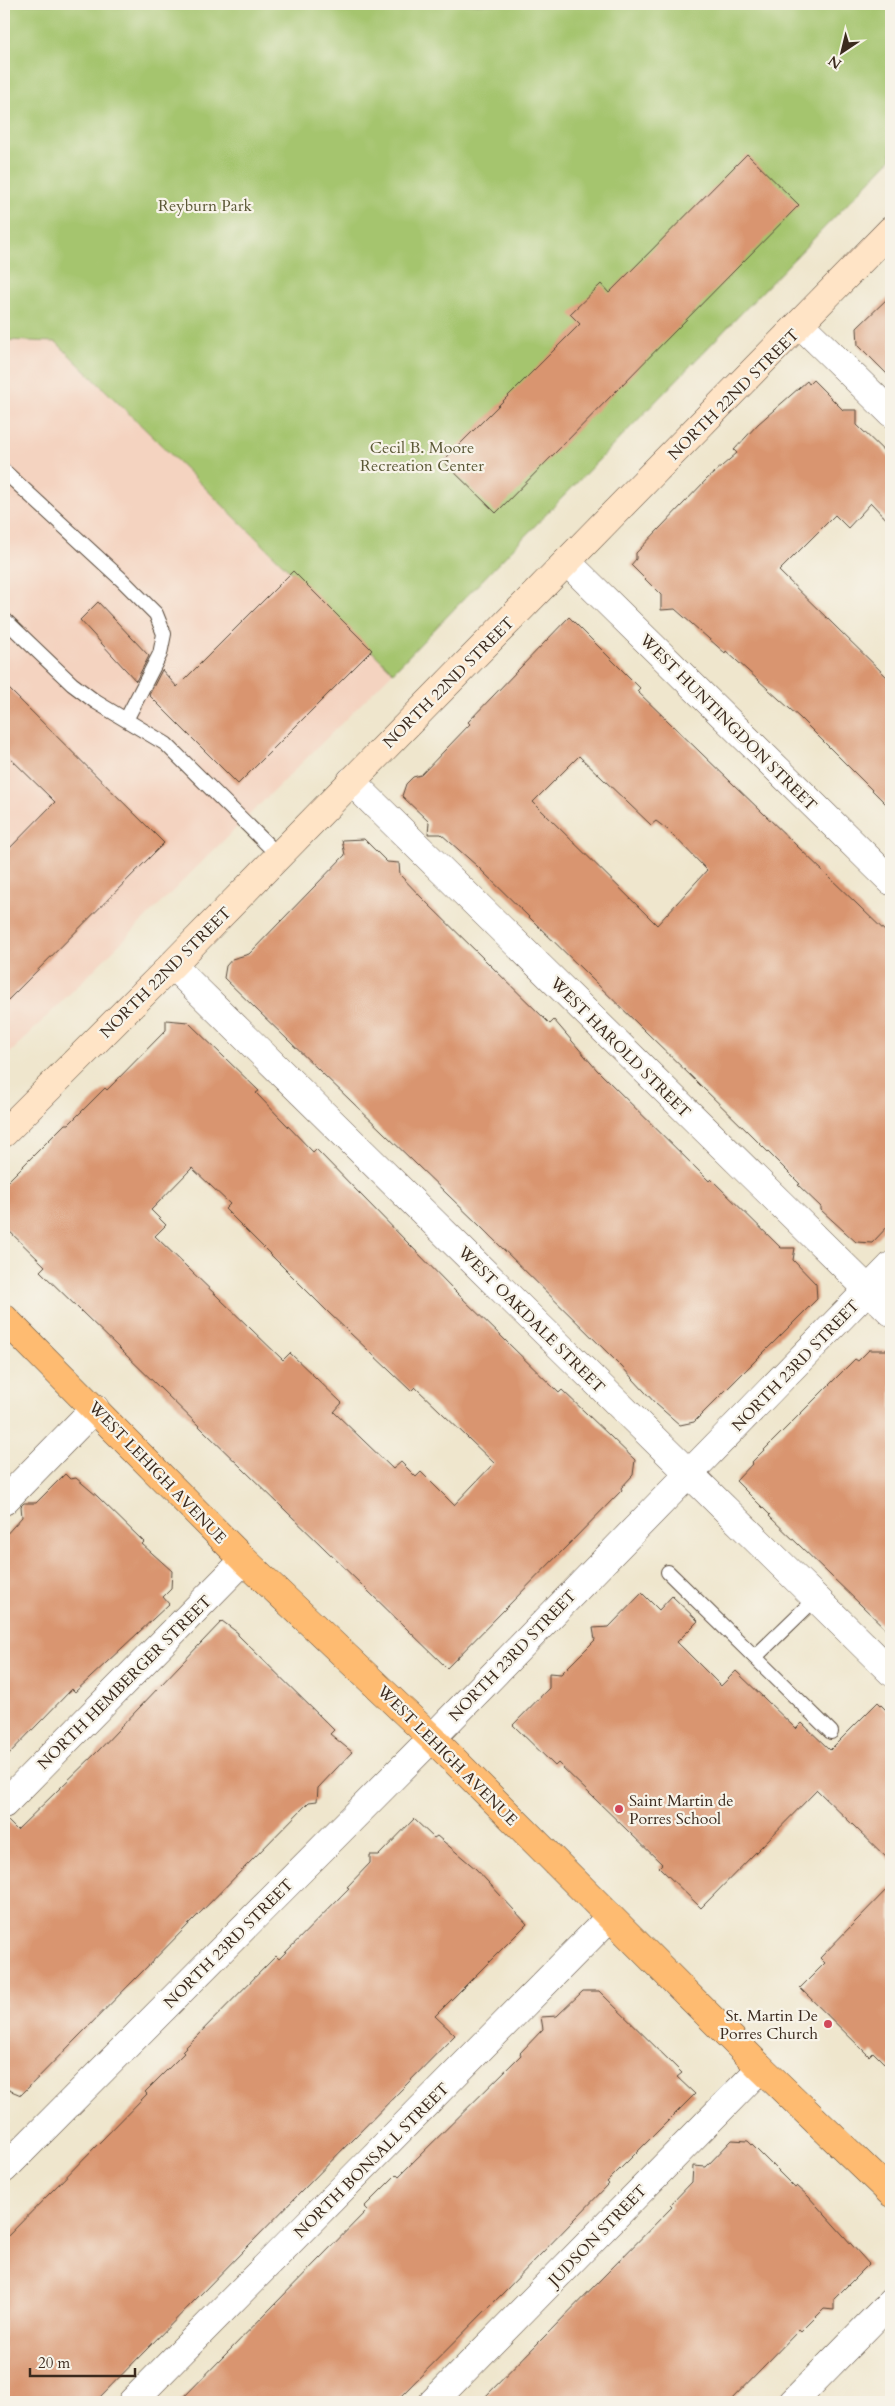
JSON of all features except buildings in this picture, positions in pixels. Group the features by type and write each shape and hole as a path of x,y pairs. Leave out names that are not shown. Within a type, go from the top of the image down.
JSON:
{"main road":[{"name":"NORTH 22ND STREET","path":"4,1133 172,965 801,325 891,230"},
{"name":"WEST LEHIGH AVENUE","path":"4,1318 244,1560 432,1738 761,2068 891,2193"}],"street":[{"path":"801,325 891,413"},
{"name":"WEST HUNTINGDON STREET","path":"567,562 891,881"},
{"name":"WEST HAROLD STREET","path":"351,781 891,1312"},
{"name":"WEST OAKDALE STREET","path":"172,965 891,1672"},
{"name":"NORTH 23RD STREET","path":"4,2169 432,1738 891,1266"},
{"path":"4,1501 95,1408"},
{"name":"NORTH HEMBERGER STREET","path":"4,1804 244,1560"},
{"name":"NORTH BONSALL STREET","path":"132,2402 610,1917"},
{"name":"JUDSON STREET","path":"433,2402 761,2068"},
{"path":"792,2402 891,2302"}],"lane":[{"path":"4,471 121,579 156,614 164,634 160,654 126,718"},
{"path":"4,619 72,684 96,702 126,718 166,744 279,856"},
{"path":"668,1572 831,1732"},
{"path":"755,1657 816,1598"}],"shaded area":[{"path":"4,340 56,342 393,672 4,1059"}],"green space":[{"path":"4,4 798,4 891,7 891,159 393,672 56,342 4,340"}],"place":[{"name":"Saint Martin de Porres School","path":"619,1809"},
{"name":"St. Martin De Porres Church","path":"828,2024"}],"park label":[{"name":"Reyburn Park","path":"205,205"},
{"name":"Cecil B. Moore Recreation Center","path":"422,456"}]}
